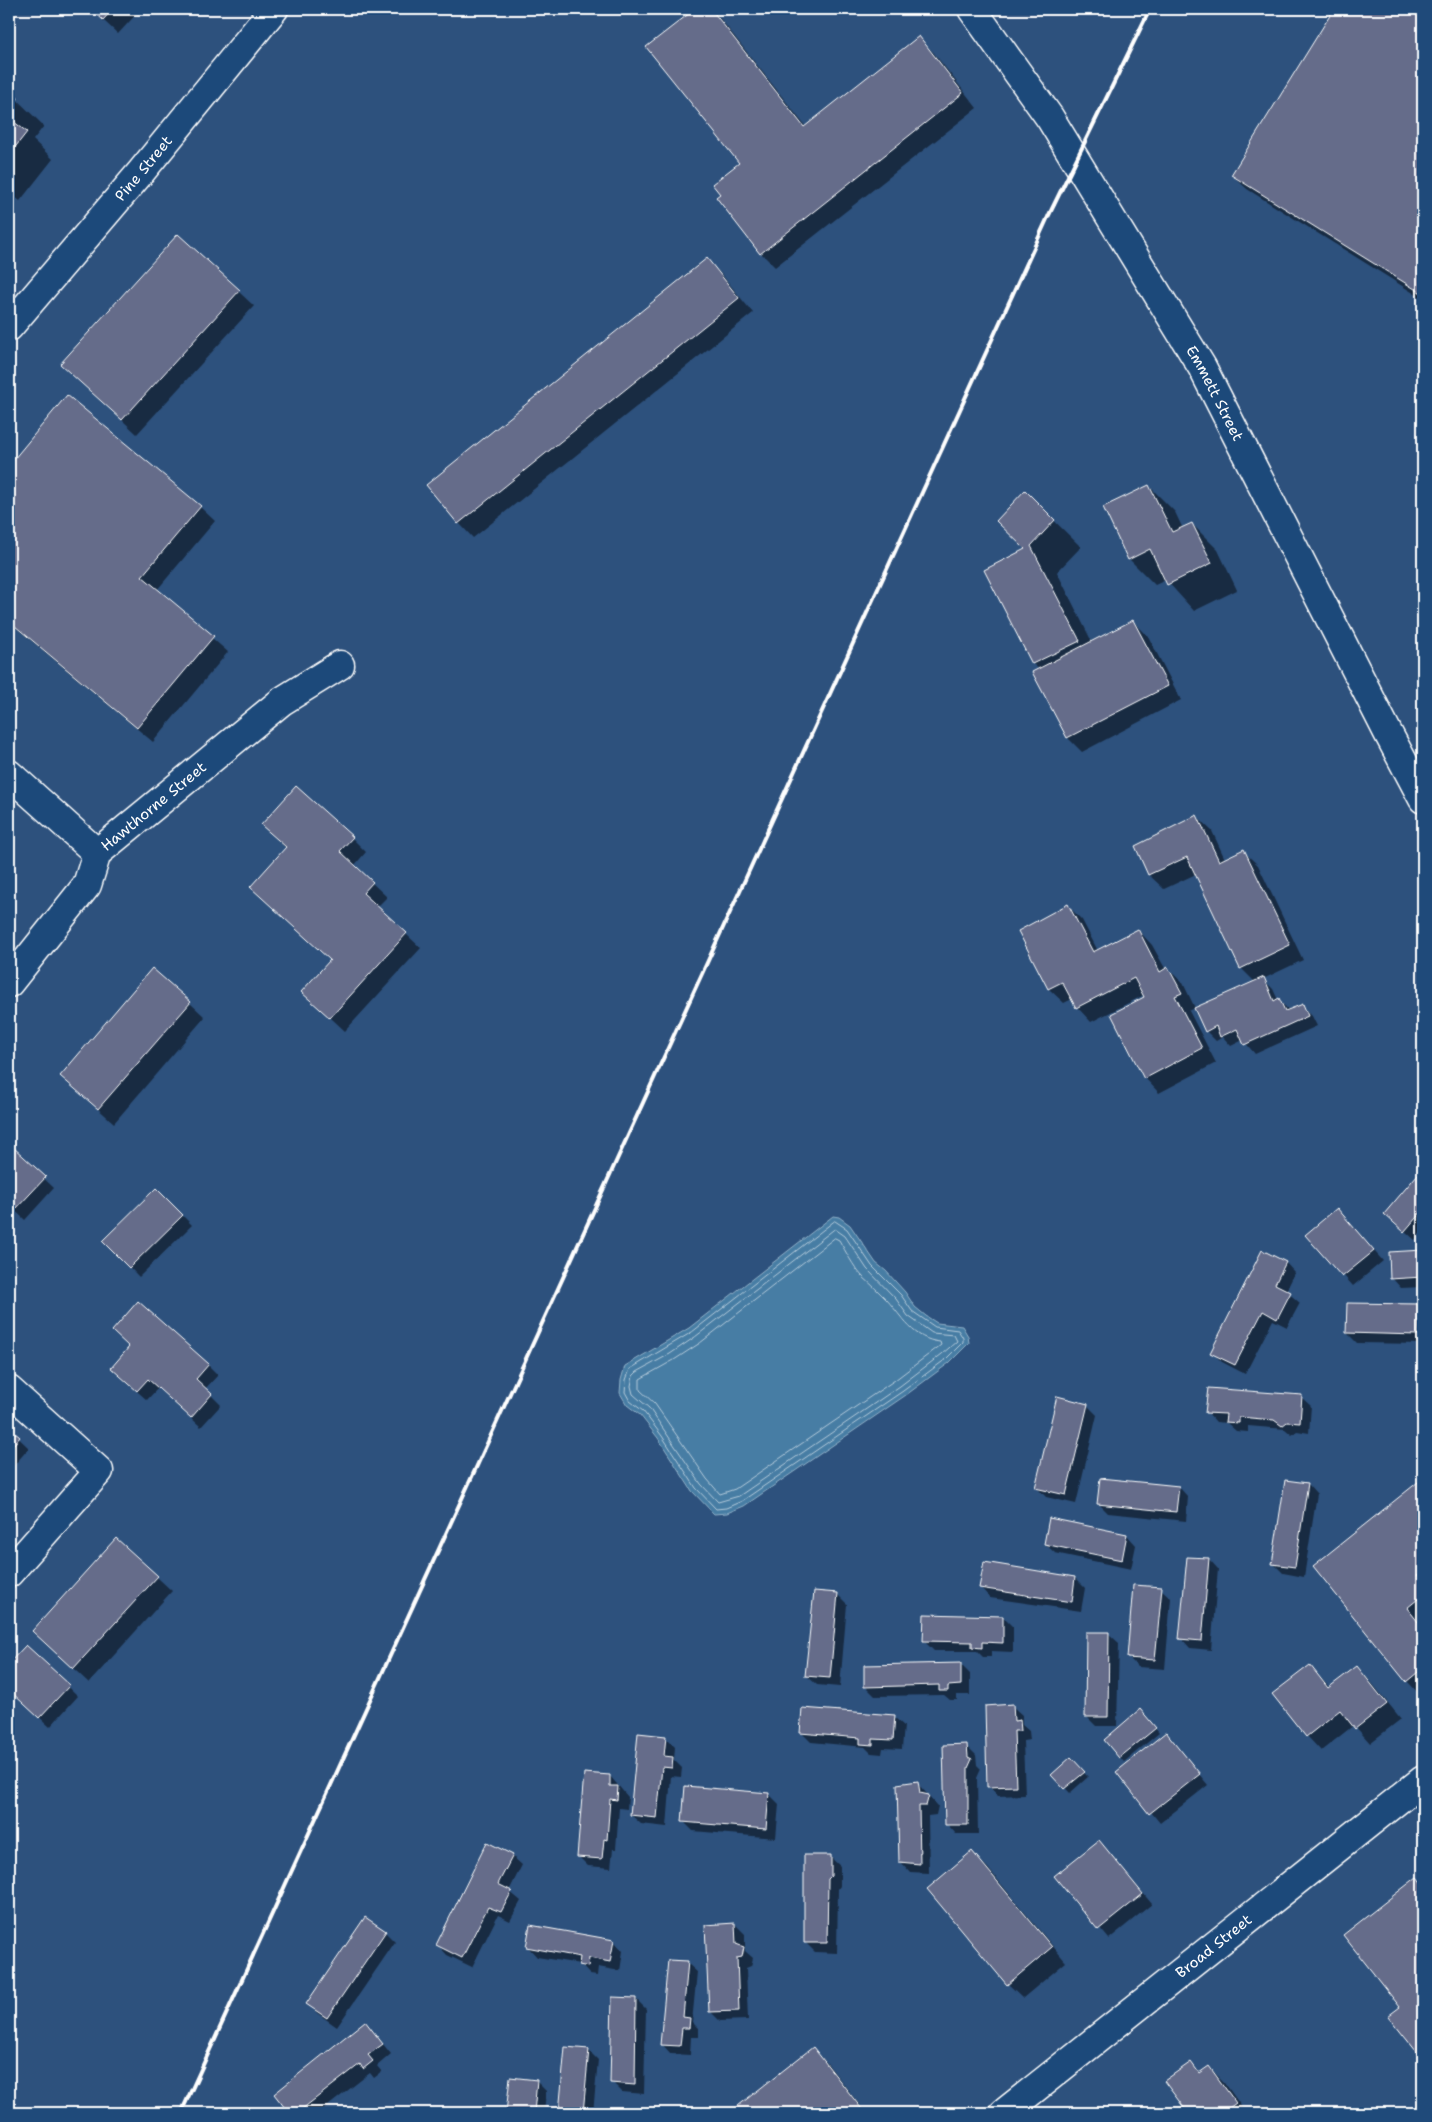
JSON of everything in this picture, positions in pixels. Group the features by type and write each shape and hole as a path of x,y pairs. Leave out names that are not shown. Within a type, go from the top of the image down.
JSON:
{"main road":[{"name":"Pine Street","path":"9,327 141,172 274,9"},
{"name":"Emmett Street","path":"972,9 1050,118 1202,367 1423,799"},
{"name":"Hawthorne Street","path":"9,983 87,886 97,853 282,701 340,665"},
{"path":"9,774 97,853"},
{"path":"9,1390 99,1471 9,1573"},
{"name":"Broad Street","path":"1004,2113 1423,1780"}],"water":[{"path":"833,1216 839,1217 850,1225 876,1263 905,1292 915,1307 937,1323 962,1326 968,1336 969,1343 949,1363 906,1395 744,1506 727,1513 714,1514 692,1491 658,1438 640,1415 627,1405 620,1393 625,1366 689,1328"}],"building":[{"path":"91,9 113,9 103,20"},
{"path":"695,9 711,9 804,127 919,36 963,93 760,254 716,197 720,194 712,184 739,163 646,47"},
{"path":"1334,9 1423,9 1423,294 1231,175"},
{"path":"9,91 18,98 9,111"},
{"path":"9,118 27,132 9,155"},
{"path":"178,234 240,290 122,420 60,364"},
{"path":"707,258 739,298 458,524 426,485"},
{"path":"67,395 201,506 142,576 214,636 137,728 9,621 9,465"},
{"path":"1149,485 1172,532 1192,523 1212,563 1167,585 1150,549 1128,560 1103,507"},
{"path":"1025,490 1055,520 1031,546 1080,641 1032,664 984,570 1025,549 996,521"},
{"path":"1133,620 1168,686 1067,738 1032,672"},
{"path":"296,786 353,837 340,851 373,882 363,893 407,933 330,1018 301,992 330,960 250,887 286,847 261,825"},
{"path":"1197,815 1219,861 1244,849 1290,945 1240,969 1187,857 1148,875 1135,846"},
{"path":"1068,904 1093,952 1138,929 1160,972 1168,967 1182,993 1175,996 1202,1048 1144,1079 1111,1014 1144,997 1134,978 1076,1008 1062,982 1048,989 1018,931"},
{"path":"152,968 191,1002 98,1109 60,1076"},
{"path":"1264,977 1274,1001 1279,998 1285,1011 1303,1004 1308,1016 1244,1045 1237,1029 1220,1037 1216,1026 1205,1032 1194,1008"},
{"path":"13,1147 46,1177 14,1211 9,1206 9,1152"},
{"path":"1423,1168 1423,1210 1404,1232 1384,1214"},
{"path":"156,1188 183,1215 129,1268 102,1241"},
{"path":"1337,1208 1374,1251 1342,1277 1305,1235"},
{"path":"1262,1250 1286,1262 1275,1284 1291,1292 1277,1319 1263,1311 1235,1365 1210,1353"},
{"path":"1423,1250 1423,1277 1390,1279 1389,1252"},
{"path":"138,1301 209,1364 196,1379 212,1394 191,1418 148,1379 137,1391 111,1368 129,1347 112,1331"},
{"path":"1347,1303 1419,1304 1418,1335 1346,1333"},
{"path":"1208,1388 1302,1395 1300,1423 1287,1422 1282,1426 1274,1420 1239,1417 1239,1423 1225,1422 1226,1414 1205,1413"},
{"path":"1057,1396 1088,1404 1066,1495 1035,1488"},
{"path":"9,1428 20,1437 9,1450"},
{"path":"1100,1478 1179,1486 1176,1512 1097,1504"},
{"path":"1423,1478 1423,1570 1417,1575 1423,1583 1423,1595 1407,1608 1423,1628 1423,1668 1406,1682 1313,1566"},
{"path":"1285,1480 1308,1483 1295,1567 1272,1564"},
{"path":"1049,1518 1127,1534 1122,1560 1044,1544"},
{"path":"116,1538 158,1576 73,1669 32,1631"},
{"path":"1187,1557 1209,1558 1202,1641 1179,1639"},
{"path":"984,1562 1075,1577 1072,1602 979,1588"},
{"path":"1133,1585 1162,1587 1155,1660 1127,1658"},
{"path":"814,1591 838,1593 830,1678 805,1676"},
{"path":"924,1614 1003,1616 1003,1643 982,1642 982,1648 972,1647 972,1642 923,1641"},
{"path":"1086,1632 1109,1632 1108,1717 1085,1717"},
{"path":"26,1645 70,1685 39,1718 9,1690 9,1663"},
{"path":"961,1663 961,1685 948,1686 948,1691 939,1691 939,1685 864,1687 864,1665"},
{"path":"1310,1665 1328,1688 1357,1666 1387,1704 1355,1729 1340,1710 1306,1737 1272,1694"},
{"path":"1013,1704 1014,1721 1020,1720 1021,1731 1014,1731 1016,1786 987,1787 985,1706"},
{"path":"802,1708 895,1715 893,1740 873,1739 873,1745 860,1744 860,1738 800,1733"},
{"path":"1140,1709 1156,1728 1119,1758 1104,1740"},
{"path":"1166,1732 1200,1774 1149,1814 1116,1772"},
{"path":"638,1733 666,1736 664,1756 673,1757 672,1768 662,1767 657,1818 630,1815"},
{"path":"967,1744 968,1757 972,1759 968,1768 968,1825 945,1825 943,1745"},
{"path":"1071,1757 1085,1772 1064,1789 1051,1775"},
{"path":"584,1773 610,1775 610,1786 618,1786 617,1800 610,1799 607,1840 604,1839 602,1859 577,1857"},
{"path":"918,1781 920,1793 929,1795 926,1806 919,1806 920,1864 899,1862 897,1784"},
{"path":"685,1786 769,1793 766,1829 682,1822"},
{"path":"1099,1840 1143,1894 1098,1930 1054,1876"},
{"path":"487,1842 513,1855 498,1884 512,1891 501,1912 488,1907 462,1958 436,1945"},
{"path":"972,1851 1052,1947 1007,1985 927,1889"},
{"path":"804,1855 831,1855 831,1876 828,1879 827,1943 804,1943"},
{"path":"1417,1877 1423,1885 1423,2060 1388,2016 1400,2007 1343,1935"},
{"path":"365,1917 386,1931 327,2018 306,2004"},
{"path":"735,1923 736,1944 744,1947 742,1957 737,1958 739,2011 709,2012 705,1925"},
{"path":"530,1925 614,1940 610,1962 589,1958 588,1967 579,1965 580,1957 526,1947"},
{"path":"668,1960 688,1961 683,2017 690,2018 689,2028 682,2028 680,2046 660,2045"},
{"path":"612,1997 636,1998 635,2085 610,2083"},
{"path":"365,2021 383,2044 368,2055 373,2061 363,2069 360,2064 297,2113 289,2113 274,2094"},
{"path":"565,2047 589,2049 583,2113 559,2113"},
{"path":"813,2047 865,2113 729,2113"},
{"path":"1191,2062 1199,2073 1209,2066 1236,2103 1222,2113 1188,2113 1164,2081"},
{"path":"510,2077 537,2080 534,2113 506,2113"}],"railway":[{"path":"181,2113 1048,217 1150,9"}]}
